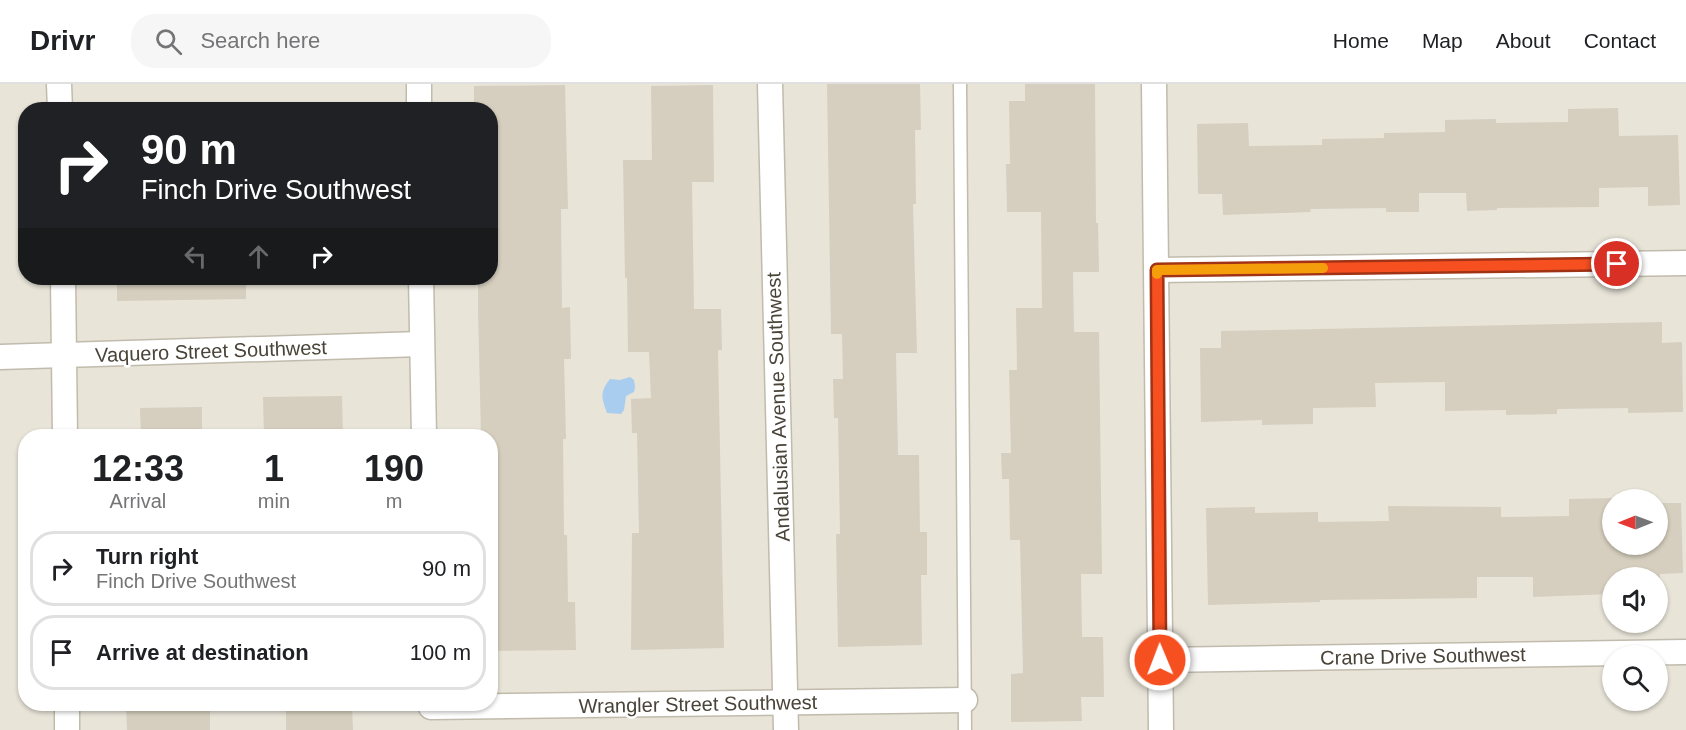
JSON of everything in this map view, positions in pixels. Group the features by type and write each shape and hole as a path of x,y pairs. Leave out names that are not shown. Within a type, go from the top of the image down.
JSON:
{"street":[{"path":"59,84 60,102"},
{"path":"419,84 419,102"},
{"name":"Andalusian Avenue Southwest","path":"770,84 786,730"},
{"path":"1154,84 1161,730"},
{"path":"1157,270 1686,263"},
{"path":"63,285 65,429"},
{"path":"421,285 424,429"},
{"name":"Vaquero Street Southwest","path":"0,357 421,344"},
{"name":"Crane Drive Southwest","path":"1160,660 1686,652"},
{"name":"Wrangler Street Southwest","path":"431,714 965,700"},
{"path":"67,711 67,730"}],"lane":[{"path":"960,84 965,730"}],"shaded area":[{"path":"0,84 1686,84 1686,730 0,730"}],"water":[{"path":"630,377 634,380 635,387 634,392 626,396 624,410 621,414 607,413 602,396 604,388 610,379 620,380"}],"building":[{"path":"827,84 920,84 921,130 915,130 916,204 913,204 917,353 896,353 898,455 919,455 920,532 927,532 927,575 921,575 922,645 838,647 836,534 840,534 838,418 834,418 833,379 843,379 842,334 831,334"},
{"path":"1025,84 1095,84 1096,223 1098,223 1099,272 1073,272 1074,332 1099,332 1102,574 1081,574 1082,637 1103,637 1104,697 1081,697 1082,721 1011,722 1011,674 1023,673 1020,540 1010,540 1009,479 1002,479 1001,453 1011,453 1009,370 1017,370 1016,308 1042,308 1041,212 1007,212 1006,164 1010,164 1009,101 1025,101"},
{"path":"565,85 568,209 561,209 562,308 570,307 571,359 564,359 566,439 563,439 564,535 567,535 568,602 575,602 576,650 498,651 498,429 481,429 478,285 498,285 498,102 474,102 474,86"},
{"path":"713,85 714,182 692,182 694,309 721,309 722,350 718,350 724,648 631,650 632,533 639,533 637,433 632,433 631,399 651,398 649,352 628,352 623,160 652,160 651,86"},
{"path":"1618,108 1619,136 1678,135 1680,205 1648,206 1648,187 1599,188 1599,207 1497,208 1497,210 1467,211 1466,193 1419,193 1419,212 1386,212 1386,208 1310,209 1311,212 1223,215 1222,194 1198,194 1197,124 1248,123 1249,146 1322,145 1322,139 1384,138 1384,133 1445,132 1445,120 1496,119 1496,123 1568,122 1568,109"},
{"path":"117,285 246,285 246,299 117,301"},
{"path":"1662,322 1662,343 1682,342 1683,412 1628,413 1628,408 1557,409 1557,414 1506,415 1506,410 1445,411 1445,382 1375,383 1376,407 1313,408 1313,424 1262,425 1262,420 1201,422 1200,348 1221,348 1221,331"},
{"path":"342,396 343,429 264,429 263,397"},
{"path":"202,407 202,429 141,429 140,408"},
{"path":"1602,498 1602,555 1668,555 1668,503 1681,503 1683,573 1668,574 1668,567 1602,567 1602,594 1533,597 1533,577 1477,577 1477,598 1320,600 1320,602 1208,605 1206,508 1255,507 1255,513 1318,512 1318,522 1389,521 1388,506 1501,507 1501,517 1569,516 1569,499"},
{"path":"126,711 210,711 210,730 127,730"},
{"path":"286,711 352,711 353,730 286,730"}],"slow traffic":[{"path":"1157,274 1157,270 1323,268"}],"route":[{"path":"1160,660 1157,270 1617,264"}]}
